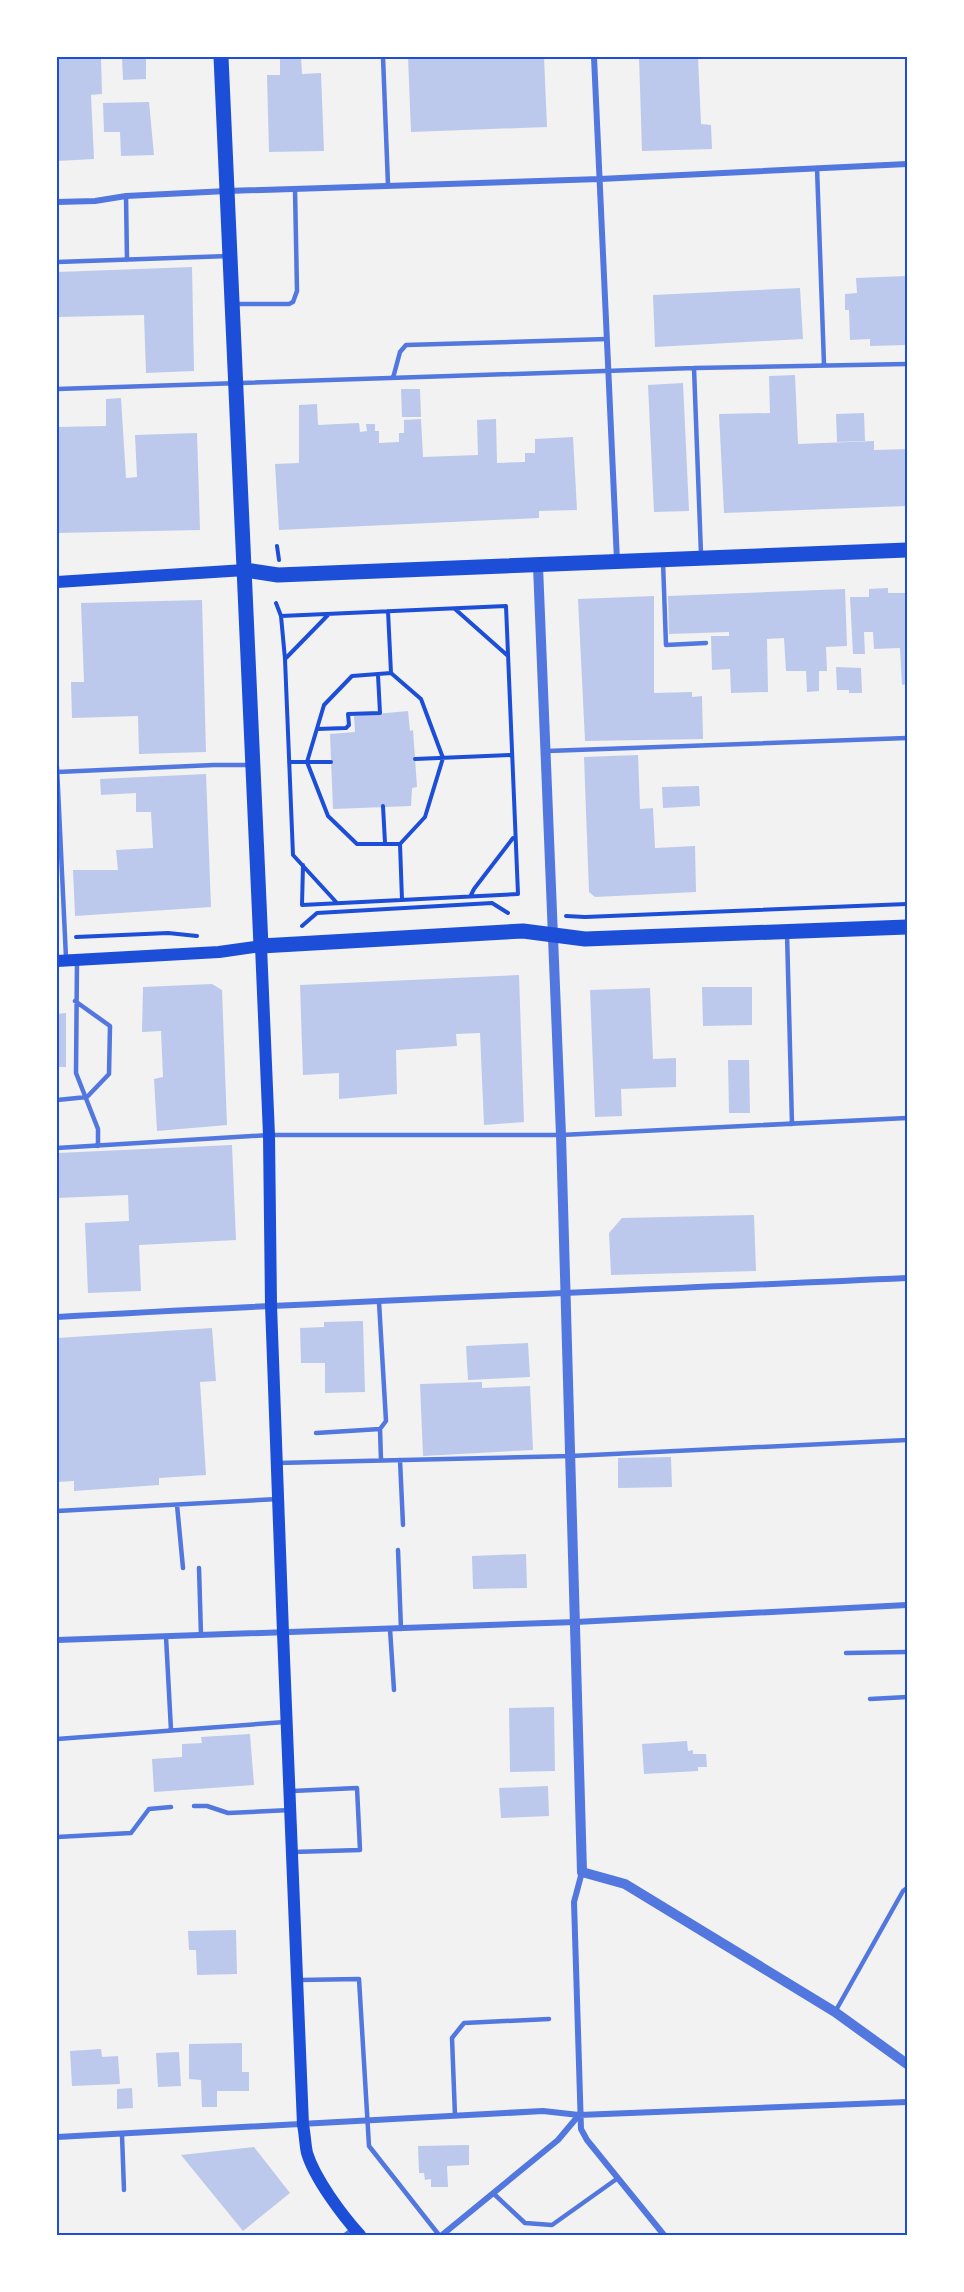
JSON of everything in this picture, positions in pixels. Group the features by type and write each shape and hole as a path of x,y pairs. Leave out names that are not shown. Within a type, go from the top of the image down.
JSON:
{"main road":[{"path":"221,57 269,1135 271,1305 303,2125 307,2153 353,2233"},
{"path":"57,582 245,570 278,575 907,550"},
{"path":"67,961 219,952 261,946 523,931 585,939 907,927"}],"street":[{"path":"594,57 617,561"},
{"path":"57,202 226,191 600,179 907,164"},
{"path":"538,566 554,934 576,1622 582,1872 574,1902 579,2115 581,2130 587,2140 664,2235"},
{"path":"57,1317 271,1305 907,1278"},
{"path":"57,1640 576,1622 907,1605"},
{"path":"582,1872 625,1884 835,2012 907,2064"},
{"path":"57,2137 543,2111 579,2115 907,2102"},
{"path":"441,2235 558,2140 579,2115"}],"lane":[{"path":"383,57 388,185"},
{"path":"817,168 824,364"},
{"path":"233,304 289,304 295,298 297,291 295,189"},
{"path":"126,196 127,260"},
{"path":"57,262 231,256"},
{"path":"393,378 400,352 406,345 607,339"},
{"path":"57,389 237,385 824,364 907,364"},
{"path":"694,368 701,559"},
{"path":"663,560 666,645 706,643"},
{"path":"546,751 907,738"},
{"path":"57,772 251,765"},
{"path":"57,767 65,938 75,1001 76,1073 98,1129 98,1146"},
{"path":"786,931 792,1124"},
{"path":"57,1100 87,1097 109,1074 110,1026 75,1001"},
{"path":"57,1148 269,1135 561,1135 907,1118"},
{"path":"379,1302 386,1421 380,1429 381,1460"},
{"path":"316,1432 380,1429"},
{"path":"277,1463 571,1456 907,1440"},
{"path":"400,1460 402,1525"},
{"path":"57,1511 278,1499"},
{"path":"177,1505 183,1568"},
{"path":"398,1550 401,1629"},
{"path":"200,1568 201,1635"},
{"path":"390,1629 394,1690"},
{"path":"166,1637 171,1731"},
{"path":"846,1653 907,1652"},
{"path":"870,1699 907,1697"},
{"path":"57,1739 286,1722"},
{"path":"289,1791 357,1788 360,1850 291,1852"},
{"path":"194,1806 207,1806 228,1813 290,1809"},
{"path":"57,1837 131,1833 149,1809 171,1807"},
{"path":"835,2012 903,1891 907,1888"},
{"path":"296,1980 359,1979 369,2146 441,2235"},
{"path":"455,2116 452,2038 464,2023 549,2019"},
{"path":"122,2135 124,2190"},
{"path":"494,2194 525,2223 552,2225 618,2178"}],"path":[{"path":"277,546 279,561"},
{"path":"276,603 281,616 285,659 293,855 337,903"},
{"path":"281,616 506,606 518,894 302,905 303,865"},
{"path":"455,609 508,657"},
{"path":"388,611 391,673 422,699 443,758 425,817 400,844 402,900"},
{"path":"285,659 327,615"},
{"path":"391,673 352,676 324,705 308,762 328,816 357,844 400,844"},
{"path":"317,729 346,728 349,725 348,714 380,713 378,675"},
{"path":"415,759 511,755"},
{"path":"289,762 331,762"},
{"path":"383,806 385,843"},
{"path":"471,896 514,837"},
{"path":"292,930 317,913 492,903 506,914 517,914"},
{"path":"585,917 907,904"},
{"path":"65,938 168,933 198,936"}],"building":[{"path":"57,57 101,57 102,94 91,95 94,159 57,161"},
{"path":"122,57 146,57 146,79 123,80"},
{"path":"280,57 301,57 302,74 321,73 324,151 269,152 267,75 280,75"},
{"path":"408,57 544,57 547,127 411,132"},
{"path":"639,57 698,57 701,124 711,125 712,149 642,151"},
{"path":"149,102 154,155 121,156 120,132 104,132 103,103"},
{"path":"192,267 194,371 146,373 144,315 59,317 58,272"},
{"path":"907,276 907,345 870,346 870,339 850,340 849,310 845,310 845,294 857,293 856,278"},
{"path":"800,288 803,339 655,347 653,295"},
{"path":"795,375 798,444 874,441 874,450 907,449 907,506 724,513 719,414 770,413 769,376"},
{"path":"683,383 689,511 654,512 648,385"},
{"path":"401,389 420,389 421,417 402,417"},
{"path":"121,398 126,478 137,477 135,435 197,433 200,530 57,533 57,427 106,426 106,399"},
{"path":"317,404 318,425 359,423 360,432 367,431 366,424 375,424 375,431 379,431 379,443 399,442 399,433 404,433 404,420 421,419 423,457 478,455 477,420 496,419 497,463 525,462 525,453 535,453 535,439 573,437 577,510 539,511 539,518 279,530 275,464 299,463 299,405"},
{"path":"864,413 865,441 837,442 836,414"},
{"path":"888,588 888,593 907,593 907,684 902,685 900,648 874,649 873,632 864,632 865,654 853,654 850,597 869,597 869,589"},
{"path":"845,589 847,646 826,647 827,671 819,671 819,691 807,692 806,671 786,671 784,638 767,639 768,692 731,693 730,669 712,670 711,636 729,636 729,632 669,634 668,596"},
{"path":"654,596 654,693 692,692 692,697 702,696 703,739 585,741 578,599"},
{"path":"202,600 206,752 139,754 138,716 72,718 71,682 84,682 81,603"},
{"path":"836,667 861,668 862,693 837,690"},
{"path":"408,711 410,731 413,730 417,787 412,788 411,806 333,809 330,734 355,732 354,716"},
{"path":"638,755 640,809 653,808 655,848 695,846 696,892 595,897 589,892 584,757"},
{"path":"206,774 211,907 75,916 73,870 118,870 116,850 153,848 151,812 136,812 136,793 101,795 100,779"},
{"path":"699,786 700,806 663,808 662,787"},
{"path":"519,975 524,1122 484,1125 480,1033 456,1034 457,1046 396,1050 397,1094 339,1099 339,1073 303,1075 300,985"},
{"path":"212,984 222,990 227,1125 157,1131 154,1079 163,1077 161,1031 142,1032 143,987"},
{"path":"702,987 752,987 752,1025 703,1026"},
{"path":"650,988 653,1059 676,1058 676,1087 621,1089 622,1116 595,1117 590,990"},
{"path":"66,1013 66,1067 57,1067 57,1014"},
{"path":"728,1060 749,1060 750,1113 729,1113"},
{"path":"232,1145 236,1240 139,1245 141,1291 88,1293 85,1223 129,1221 128,1195 57,1198 57,1153"},
{"path":"754,1215 756,1271 611,1275 609,1233 622,1218"},
{"path":"363,1321 365,1392 325,1393 325,1363 301,1363 300,1328 324,1327 324,1322"},
{"path":"212,1328 216,1381 200,1382 206,1475 159,1478 159,1485 74,1491 74,1481 57,1482 57,1338"},
{"path":"528,1343 530,1377 468,1380 466,1346"},
{"path":"482,1382 482,1388 530,1386 533,1450 423,1456 420,1384"},
{"path":"671,1457 672,1487 618,1488 618,1458"},
{"path":"526,1554 527,1588 473,1589 472,1556"},
{"path":"554,1707 555,1771 510,1772 509,1708"},
{"path":"250,1734 254,1785 154,1792 152,1759 182,1757 182,1744 202,1743 201,1737"},
{"path":"687,1741 688,1751 693,1750 693,1754 706,1754 707,1767 698,1767 698,1771 644,1774 642,1744"},
{"path":"548,1786 549,1816 501,1818 499,1788"},
{"path":"236,1930 237,1974 197,1975 196,1950 189,1950 188,1931"},
{"path":"242,2043 242,2072 249,2072 249,2091 217,2091 217,2107 202,2107 201,2080 189,2079 189,2044"},
{"path":"101,2049 102,2057 118,2056 120,2084 72,2086 70,2051"},
{"path":"179,2052 181,2086 158,2087 156,2053"},
{"path":"132,2088 133,2108 117,2109 117,2089"},
{"path":"469,2145 469,2165 447,2166 448,2187 431,2187 431,2179 425,2180 424,2173 419,2173 418,2146"},
{"path":"254,2147 290,2193 243,2231 181,2155"}]}
